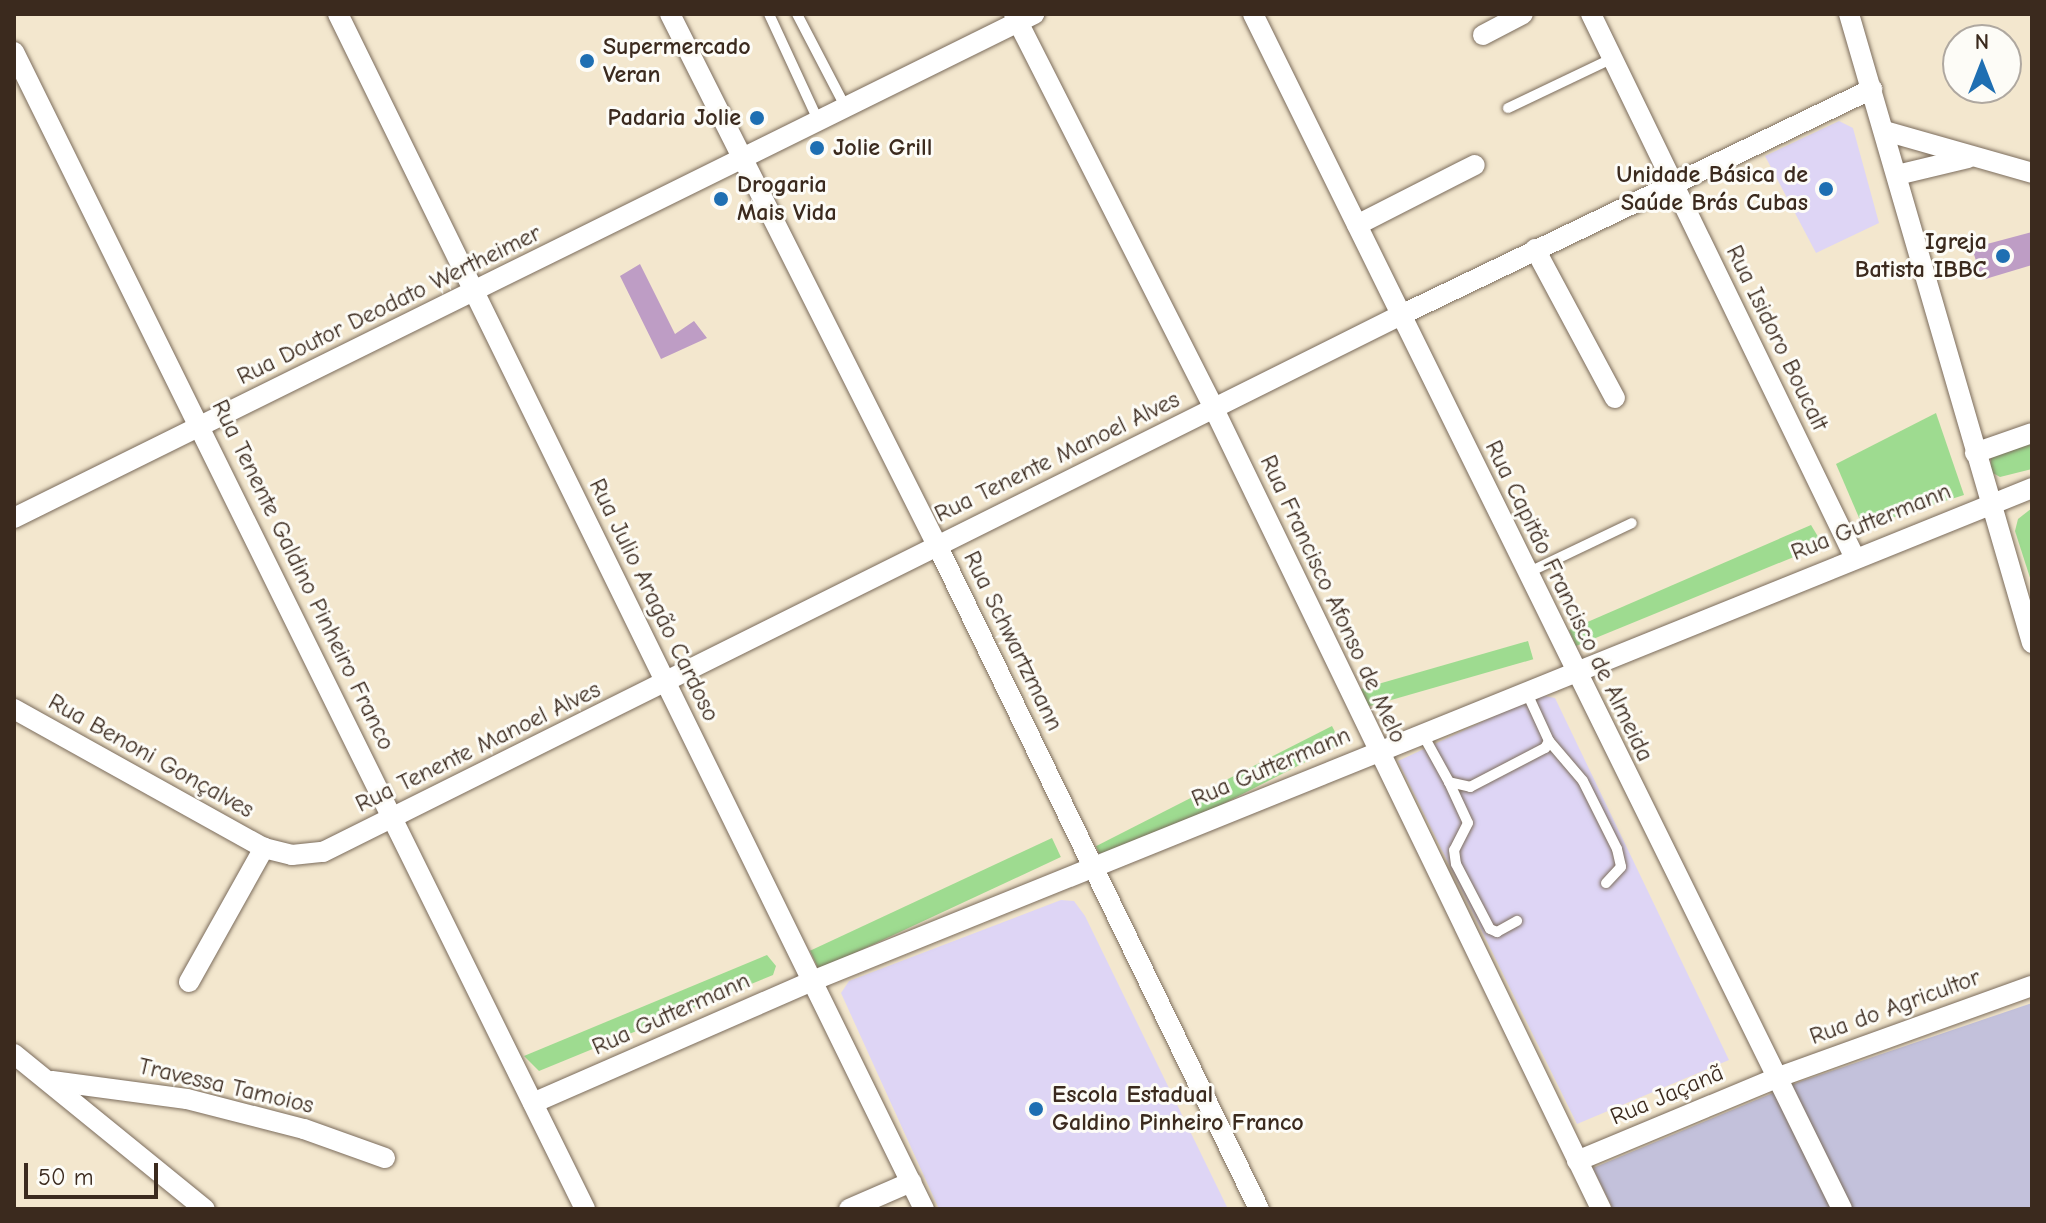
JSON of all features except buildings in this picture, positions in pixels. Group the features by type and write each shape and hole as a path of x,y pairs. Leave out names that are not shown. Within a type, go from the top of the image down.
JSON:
{"street":[{"name":"Rua Julio Aragão Cardoso","path":"338,14 924,1209"},
{"name":"Rua Schwartzmann","path":"670,14 937,545 1259,1209"},
{"name":"Rua Capitão Francisco de Almeida","path":"1253,14 1574,672 1842,1209"},
{"path":"1483,35 1523,14"},
{"name":"Rua Isidoro Boucalt","path":"1591,14 1854,556"},
{"path":"1849,14 2032,643"},
{"name":"Rua Doutor Deodato Wertheimer","path":"14,518 819,122 1022,17"},
{"name":"Rua Francisco Afonso de Melo","path":"1022,17 1601,1209"},
{"name":"Rua Tenente Galdino Pinheiro Franco","path":"14,52 585,1209"},
{"name":"Rua Tenente Manoel Alves","path":"264,848 307,855 395,819 1399,316 1872,89"},
{"path":"1885,131 1968,158 2032,173"},
{"path":"1897,175 1968,158"},
{"path":"1357,225 1475,165"},
{"path":"1535,249 1615,398"},
{"path":"1975,453 2032,433"},
{"name":"Rua Guttermann","path":"533,1103 812,981 1094,870 1854,556 1991,501 2032,488"},
{"name":"Rua Benoni Gonçalves","path":"14,709 264,848"},
{"path":"189,982 264,848"},
{"name":"Rua do Agricultor","path":"1776,1078 2032,986"},
{"path":"14,1054 52,1081 205,1209"},
{"name":"Rua Jaçanã","path":"1577,1161 1776,1078"},
{"name":"Travessa Tamoios","path":"52,1081 187,1099 304,1129 385,1158"},
{"path":"849,1209 911,1182"}],"lane":[{"path":"769,14 819,122"},
{"path":"797,14 846,108"},
{"path":"1508,108 1613,58"},
{"path":"1526,574 1632,523"},
{"path":"1526,691 1549,741 1583,781 1617,849 1621,867 1606,883"},
{"path":"1422,733 1468,823 1454,850 1456,864 1490,929 1497,932 1517,921"},
{"path":"1449,782 1470,787 1545,748 1549,741"}],"shaded area":[{"name":"Unidade Básica de Saúde Brás Cubas","path":"1839,121 1853,128 1879,223 1816,253 1765,156"},
{"path":"1540,695 1555,698 1729,1060 1577,1124 1398,761"},
{"name":"Escola Estadual Galdino Pinheiro Franco","path":"1061,900 1074,901 1085,916 1228,1209 939,1209 841,993 849,981"},
{"path":"2032,1003 2032,1209 1613,1209 1593,1168 1799,1082"}],"green space":[{"path":"1936,413 1964,495 1863,527 1836,464"},
{"path":"2032,442 2032,469 2000,477 1991,472 1991,455"},
{"path":"2032,508 2032,584 2015,531 2018,519"},
{"path":"1811,525 1823,545 1576,646 1569,630"},
{"path":"1528,641 1533,659 1366,707 1361,689"},
{"path":"1332,726 1341,744 1105,864 1096,846"},
{"path":"1052,838 1061,857 819,970 810,951"},
{"path":"767,955 776,966 773,975 539,1071 524,1056"}],"place":[{"name":"Supermercado Veran","path":"587,61"},
{"name":"Padaria Jolie","path":"757,118"},
{"name":"Jolie Grill","path":"817,148"},
{"name":"Unidade Básica de Saúde Brás Cubas","path":"1826,189"},
{"name":"Drogaria Mais Vida","path":"721,199"},
{"name":"Igreja Batista IBBC","path":"2003,256"},
{"name":"Escola Estadual Galdino Pinheiro Franco","path":"1036,1109"}]}
